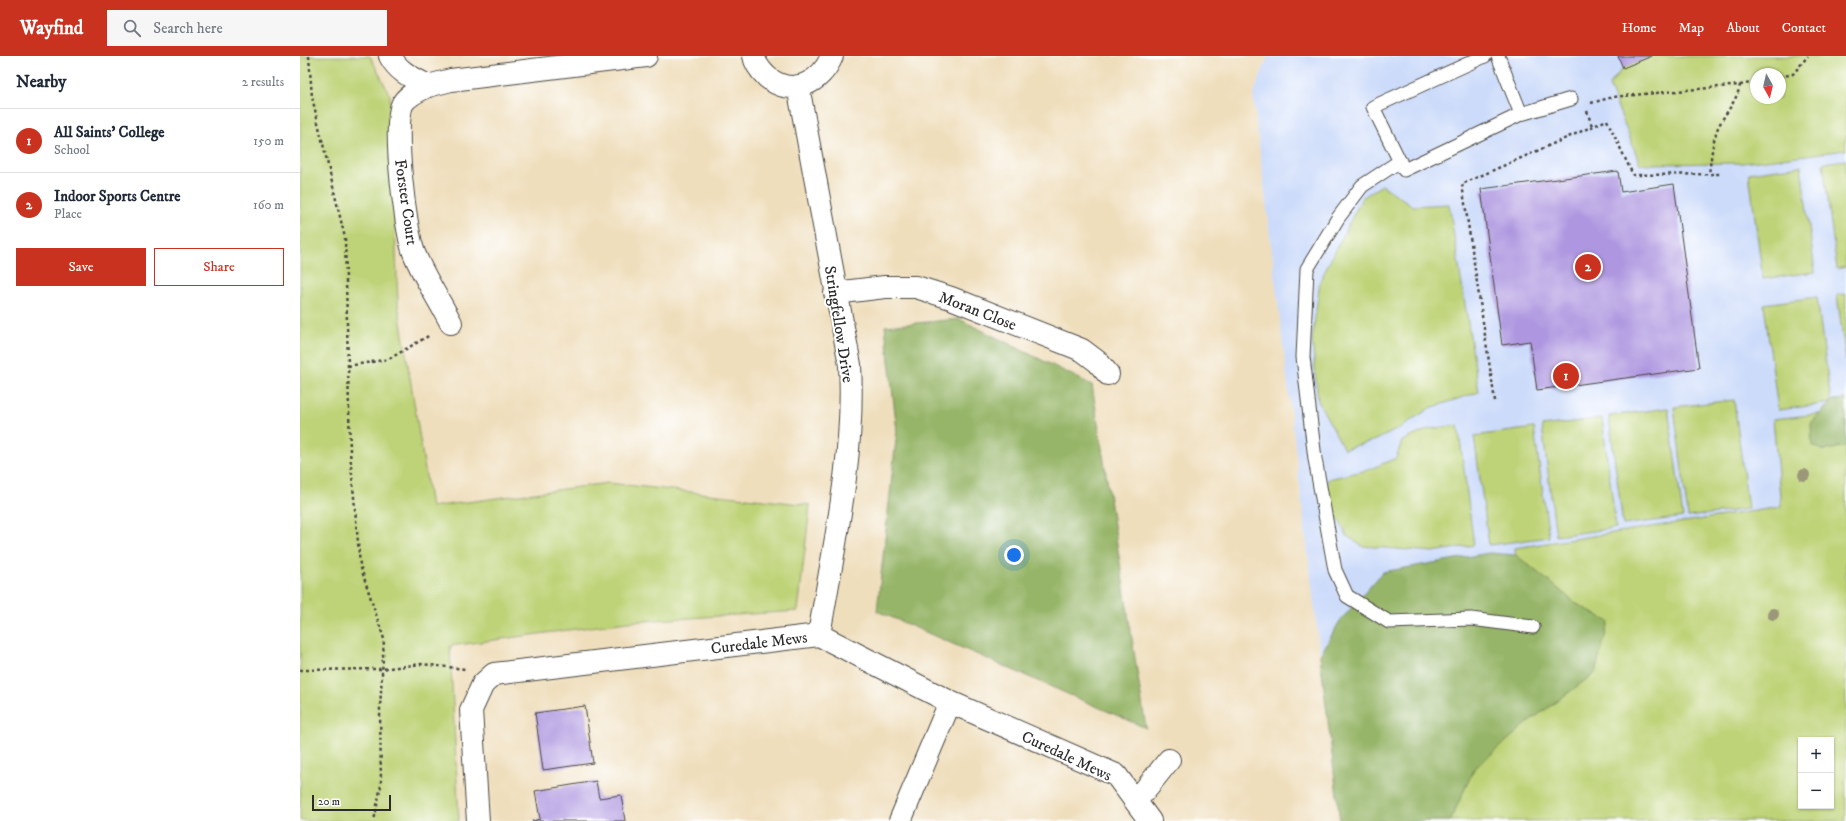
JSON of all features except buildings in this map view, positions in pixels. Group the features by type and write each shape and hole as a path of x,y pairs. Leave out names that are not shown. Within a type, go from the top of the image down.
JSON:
{"street":[{"path":"390,56 395,65 408,75 428,86"},
{"name":"Forster Court","path":"451,323 413,250 400,175 400,110 409,96 428,86 451,80 646,56"},
{"path":"754,56 761,72 772,81 784,86 798,86 809,83 820,76 828,66 832,56"},
{"name":"Stringfellow Drive","path":"798,86 850,365 851,388 848,455 819,635"},
{"name":"Moran Close","path":"836,293 885,287 916,287 951,298 1082,350 1098,362 1108,374"},
{"name":"Curedale Mews","path":"483,684 494,674 819,635 950,702 1116,775 1150,821"},
{"path":"478,821 471,710 483,684"},
{"path":"900,821 950,702"},
{"path":"1136,801 1169,760"}],"lane":[{"path":"1484,56 1373,107 1404,170 1521,114 1570,99"},
{"path":"1498,56 1521,114"},
{"path":"1400,161 1362,186 1338,218 1307,269 1303,357 1315,459 1335,570 1347,596 1389,622 1471,619 1533,627"}],"path":[{"path":"309,56 312,97 345,238 350,452 360,566 384,639 380,708 381,785 374,821"},
{"path":"1786,76 1793,74 1808,56"},
{"path":"1592,126 1585,104 1613,97 1750,83"},
{"path":"1709,174 1711,155 1718,130 1739,93 1740,85"},
{"path":"1495,402 1462,184 1608,120 1633,175 1722,174"},
{"path":"348,366 389,359 451,323"},
{"path":"300,670 382,669 421,664 468,670 483,684"}],"shaded area":[{"path":"1268,56 1846,56 1846,821 1340,821 1253,95"}],"green space":[{"path":"300,56 370,56 390,95 398,304 431,507 608,483 810,505 798,611 627,622 450,646 459,821 300,821"},
{"path":"1652,56 1846,56 1846,150 1742,163 1640,164 1609,85 1623,68"},
{"path":"1846,160 1846,267 1837,269 1823,163"},
{"path":"1801,166 1815,272 1763,279 1749,173"},
{"path":"1382,185 1413,206 1449,204 1479,392 1430,408 1398,429 1376,440 1344,449 1318,401 1312,340 1320,281 1362,198"},
{"path":"1846,294 1846,361 1837,295"},
{"path":"1817,297 1831,403 1778,410 1764,304"},
{"path":"959,319 1092,385 1146,728 877,611 897,431 885,326"},
{"path":"1846,399 1846,446 1824,451 1812,445 1811,423 1833,400"},
{"path":"1734,400 1748,509 1688,517 1674,407"},
{"path":"1668,408 1683,517 1623,525 1609,416"},
{"path":"1846,411 1846,821 1340,821 1528,687 1515,548 1781,507 1773,419"},
{"path":"1602,418 1616,528 1556,536 1542,426"},
{"path":"1458,425 1474,545 1433,552 1362,546 1347,536 1326,496 1328,479 1368,470 1396,458 1402,441 1429,429"},
{"path":"1534,428 1549,537 1489,545 1474,436"},
{"path":"1489,553 1516,555 1577,604 1609,622 1595,673 1530,721 1474,769 1450,821 1340,821 1320,655 1340,621 1383,572"}],"place":[{"name":"Indoor Sports Centre","path":"1588,267"},
{"name":"All Saints’ College","path":"1566,376"}]}
